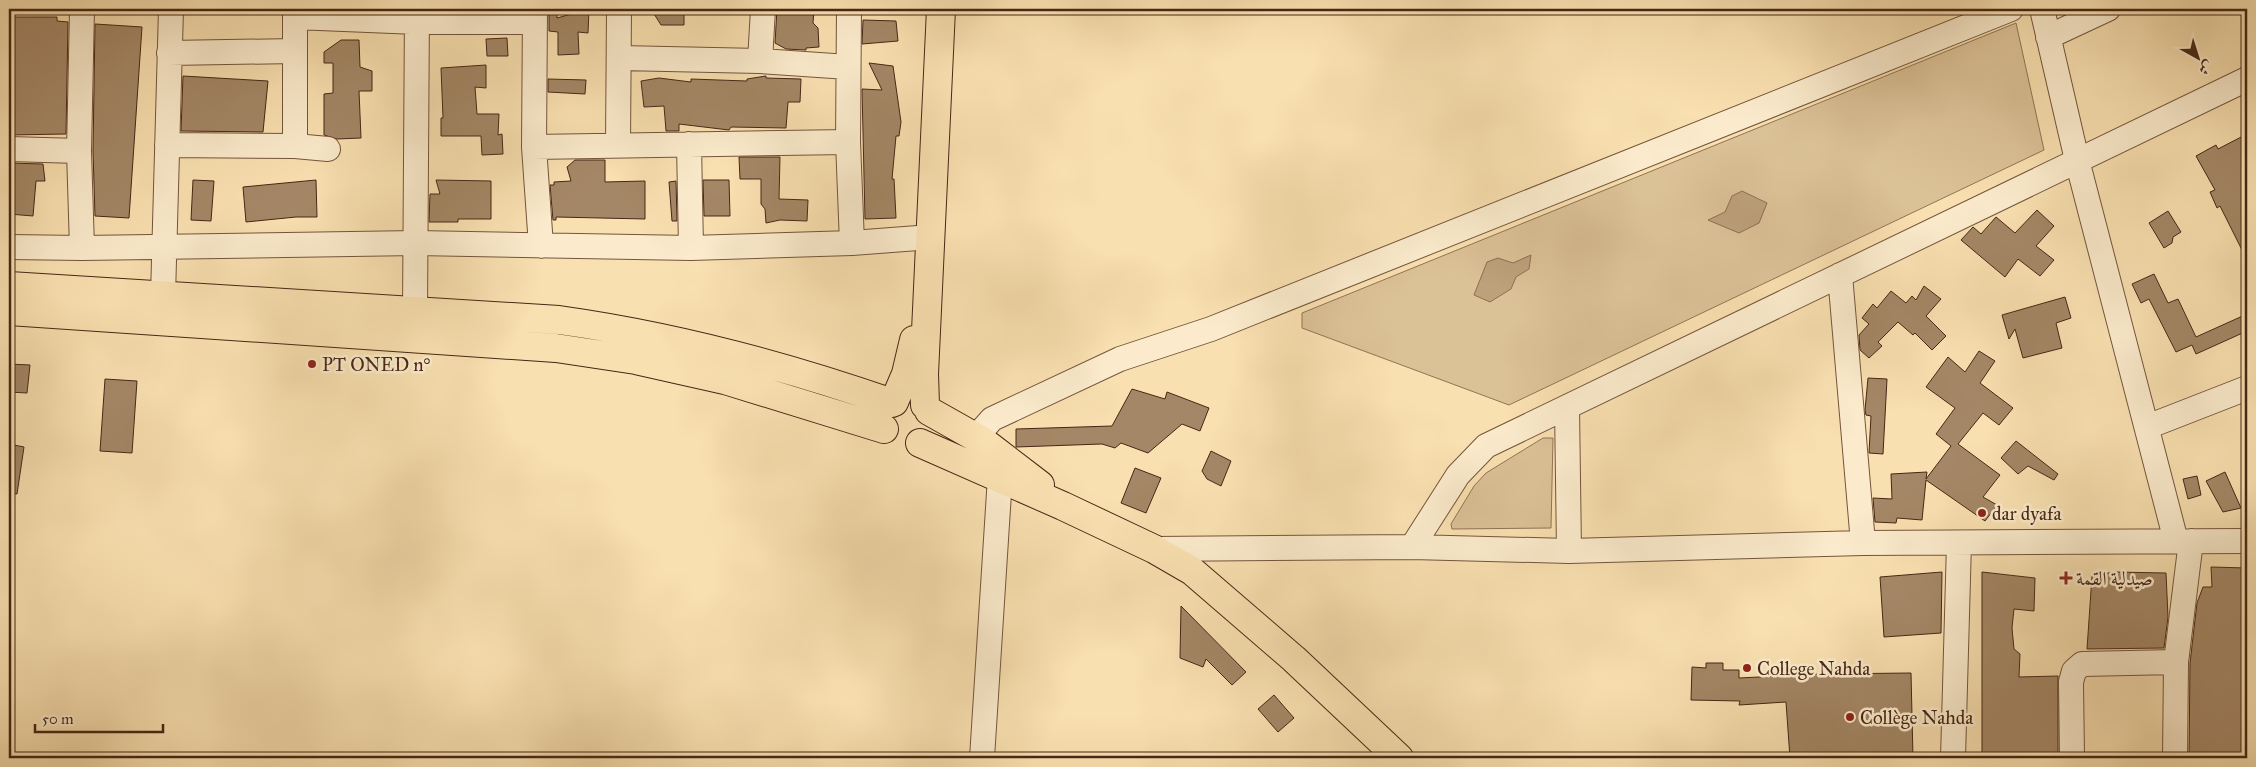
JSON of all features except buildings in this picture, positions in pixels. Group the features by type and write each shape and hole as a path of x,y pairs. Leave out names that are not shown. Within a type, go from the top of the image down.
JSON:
{"main road":[{"path":"929,273 906,374 893,402 884,415 884,429 887,436 898,445 913,446 920,443 929,432 931,418 927,408 924,374 931,237 941,9"},
{"path":"9,286 559,320 640,333 738,355 893,402 912,398 1010,460 1063,506"},
{"path":"9,311 556,348 588,352 668,366 725,380 884,429"},
{"path":"920,443 1063,506 1154,550 1200,577 1294,659 1400,758"}],"street":[{"path":"82,9 79,151 82,248"},
{"path":"163,296 171,9"},
{"path":"618,145 619,9"},
{"path":"760,61 763,9"},
{"path":"849,9 848,142 852,243"},
{"path":"976,437 992,419 1120,359 1211,329 2011,9"},
{"path":"2042,9 2077,160 2148,427 2184,541 2176,662 2176,758"},
{"path":"2048,37 2108,9"},
{"path":"295,146 295,13 535,15 534,147 541,246"},
{"path":"415,312 417,15"},
{"path":"169,54 295,51"},
{"path":"620,58 760,61 848,67"},
{"path":"1412,547 1458,474 1486,446 2247,79"},
{"path":"534,147 848,142"},
{"path":"689,144 691,248"},
{"path":"167,145 295,146 328,149"},
{"path":"9,148 79,151"},
{"path":"9,247 82,248 416,244 691,248 852,243 931,237"},
{"path":"1840,275 1863,543"},
{"path":"2148,427 2247,388"},
{"path":"1567,407 1569,551"},
{"path":"982,758 1000,477"},
{"path":"1154,550 1412,547 1569,551 1863,543 2247,541"},
{"path":"1954,758 1959,543"},
{"path":"2072,758 2071,682 2074,671 2082,664 2176,662"}],"shaded area":[{"path":"2058,9 2082,9 2067,16 2060,14"},
{"path":"2016,23 2044,150 1509,405 1302,328 1302,313"},
{"path":"1742,191 1767,203 1759,223 1739,233 1708,220 1725,212 1732,196"},
{"path":"1531,255 1529,269 1516,277 1511,289 1490,302 1474,295 1487,262 1498,258 1513,263"},
{"path":"1543,438 1553,438 1551,528 1452,529 1451,524 1474,486 1486,473"}],"place":[{"name":"PT ONED n°","path":"312,364"},
{"name":"dar dyafa","path":"1982,513"},
{"name":"صيدلية القمة","path":"2066,578"},
{"name":"College Nahda","path":"1747,668"},
{"name":"Collège Nahda","path":"1850,717"}]}
